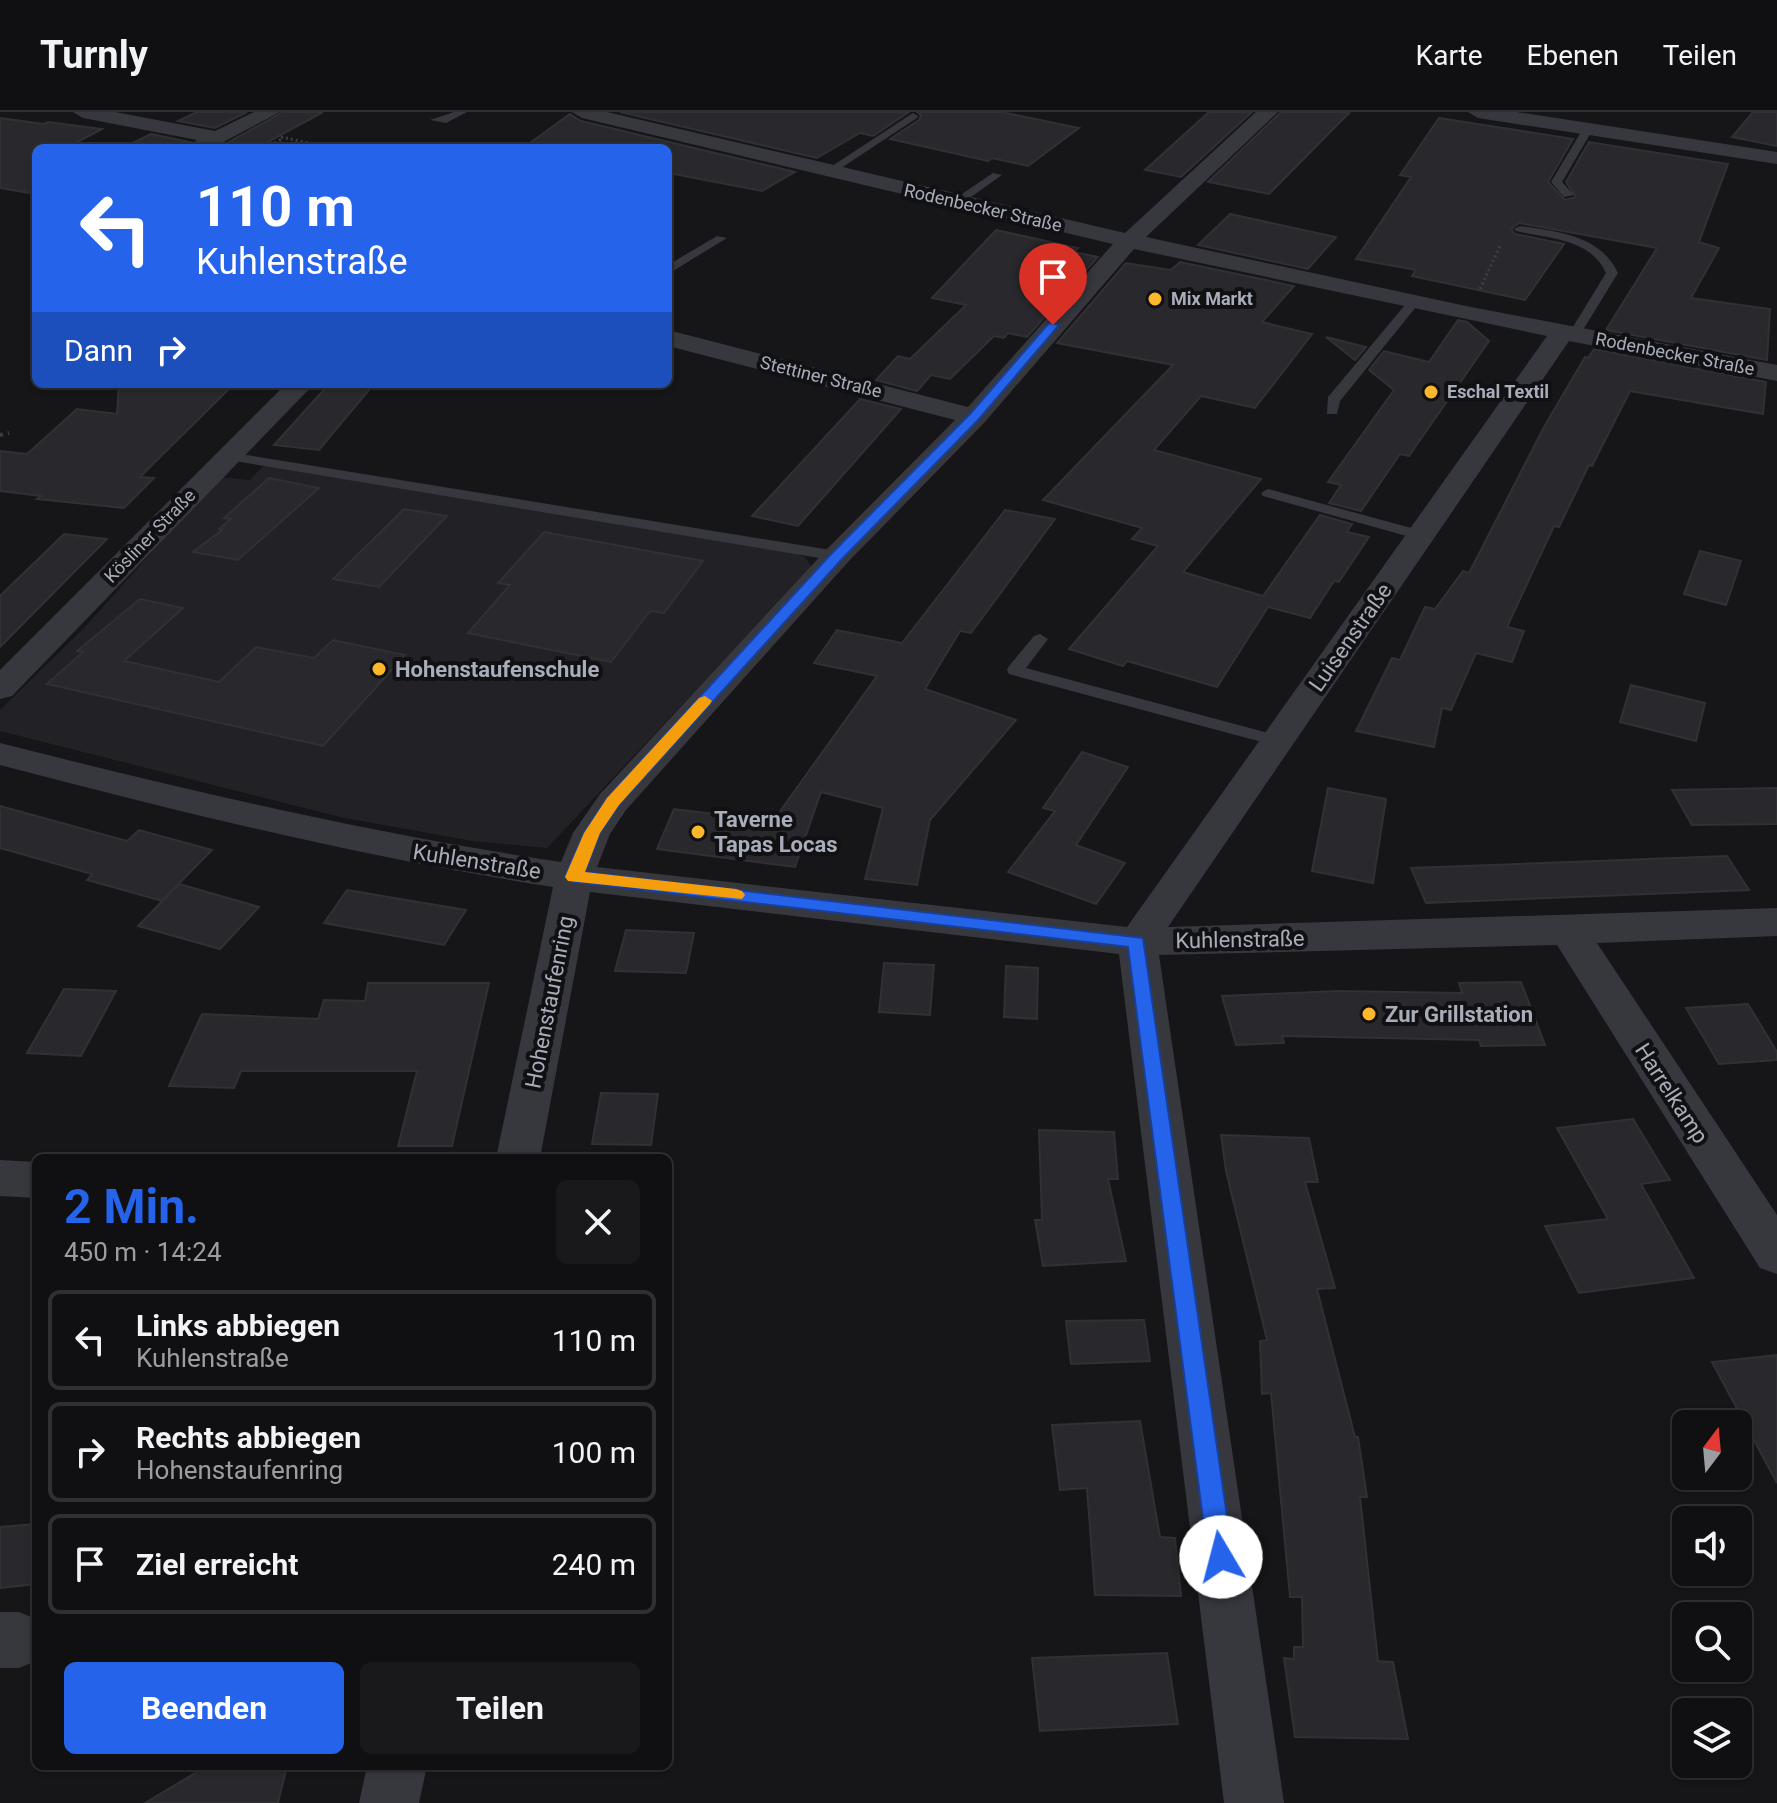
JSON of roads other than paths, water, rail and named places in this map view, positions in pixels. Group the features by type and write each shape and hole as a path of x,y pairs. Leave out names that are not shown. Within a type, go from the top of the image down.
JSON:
{"street":[{"path":"83,112 215,137"},
{"path":"203,144 270,112"},
{"name":"Rodenbecker Straße","path":"582,112 1129,240 1568,334 1777,373"},
{"name":"Hohenstaufenring","path":"519,1154 574,877 592,833 613,802 837,556 974,417 1129,240 1268,112"},
{"path":"1478,112 1777,158"},
{"name":"Luisenstraße","path":"1137,942 1421,535 1568,334"},
{"name":"Stettiner Straße","path":"672,339 974,417"},
{"name":"Kösliner Straße","path":"0,689 297,388"},
{"name":"Kuhlenstraße","path":"0,754 127,787 454,859 574,877 1137,942 1568,931 1777,922"},
{"name":"Harrelkamp","path":"1568,931 1777,1254"},
{"path":"1137,942 1254,1803"},
{"path":"0,1178 32,1180"},
{"path":"389,1803 396,1770"}],"lane":[{"path":"435,120 446,120 462,112"},
{"path":"828,172 913,116"},
{"path":"1568,195 1556,182 1588,129"},
{"path":"957,202 997,175"},
{"name":"Rodenbecker Straße","path":"1520,229 1566,238 1599,251 1608,259 1612,273 1568,334"},
{"path":"672,268 721,238"},
{"path":"1332,411 1333,400 1414,302"},
{"path":"228,456 837,556"},
{"path":"1268,493 1421,535"},
{"path":"1040,639 1015,670 1277,741"}],"place":[{"name":"Mix Markt","path":"1155,299"},
{"name":"Eschal Textil","path":"1431,392"},
{"name":"Hohenstaufenschule","path":"379,669"},
{"name":"Taverne Tapas Locas","path":"698,832"},
{"name":"Zur Grillstation","path":"1369,1014"}]}
